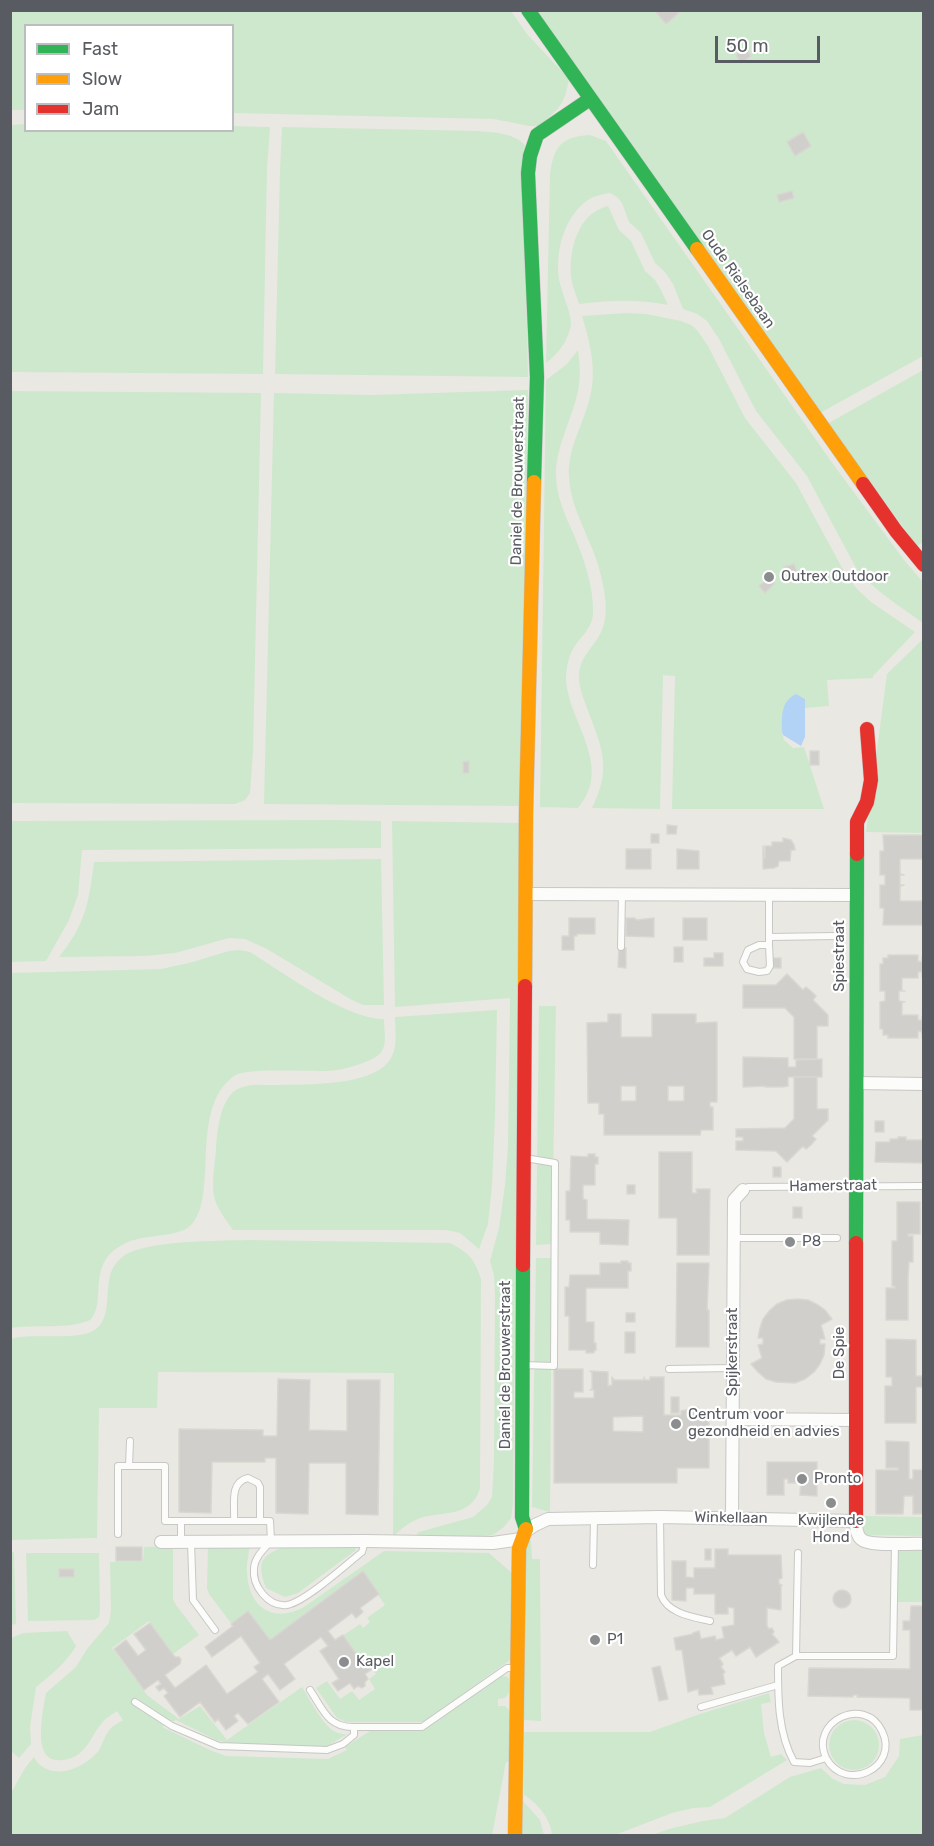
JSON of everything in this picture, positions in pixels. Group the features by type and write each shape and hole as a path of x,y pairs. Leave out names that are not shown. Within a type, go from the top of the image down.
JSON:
{"street":[{"name":"Oude Rielsebaan","path":"528,10 896,531 924,565"},
{"name":"Daniel de Brouwerstraat","path":"515,1836 519,1548 524,1535 522,1517 525,894 537,377 528,173 530,156 537,135 591,99"},
{"name":"Spiestraat","path":"856,1186 857,822 867,802 871,780 867,729"},
{"path":"525,894 857,895"},
{"path":"856,1083 924,1084"},
{"name":"De Spie","path":"856,1186 856,1521"},
{"name":"Spijkerstraat","path":"732,1518 734,1200 743,1190"},
{"path":"733,1419 856,1420"},
{"name":"Winkellaan","path":"161,1542 493,1543 524,1535 535,1525 548,1519 660,1517 856,1521"},
{"path":"856,1521 857,1532 864,1542 924,1544"}],"lane":[{"path":"621,947 622,894"},
{"path":"769,894 770,937 770,945 770,966 767,971 747,969 743,962 748,950 759,945 770,945"},
{"path":"770,937 836,936"},
{"path":"523,1365 554,1366 555,1163 524,1158"},
{"name":"Hamerstraat","path":"743,1190 748,1187 924,1186"},
{"path":"734,1238 837,1238"},
{"path":"669,1369 733,1368"},
{"path":"129,1466 130,1442"},
{"path":"118,1534 118,1466 165,1466 165,1521 270,1521 271,1542 258,1555 253,1569 258,1588 275,1604 288,1605 307,1595 362,1552 365,1541"},
{"path":"234,1521 235,1488 240,1480 248,1478 258,1482 260,1487 260,1521"},
{"path":"660,1517 661,1595 664,1603 682,1614 710,1621"},
{"path":"593,1565 594,1518"},
{"path":"181,1521 193,1600 214,1630"},
{"path":"826,1758 810,1763 794,1762 781,1727 778,1666 796,1656 893,1656 895,1544"},
{"path":"796,1656 798,1552"},
{"path":"310,1690 327,1716 335,1724 343,1727 422,1727 507,1668 518,1668"},
{"path":"701,1707 778,1685"},
{"path":"135,1702 172,1726 219,1746 327,1750 343,1744 354,1735 354,1727"},
{"path":"854,1713 868,1717 883,1732 885,1740 883,1756 879,1763 867,1773 851,1776 842,1773 835,1769 826,1758 824,1738 832,1722 839,1717 854,1713"}],"green space":[{"path":"11,11 511,11 527,34 569,79 560,106 539,126 494,119 234,113 234,24 24,24 24,110 11,110"},
{"path":"535,11 923,11 923,356 820,413"},
{"path":"24,124 24,132 234,132 234,126 270,127 267,169 263,374 11,372 11,125"},
{"path":"282,127 484,131 515,138 525,145 528,377 275,374"},
{"path":"590,135 606,141 833,464 923,582 923,623 879,591 856,568 807,476 756,411 719,339 707,321 683,309 673,284 655,263 641,233 629,222 622,203 610,193 593,197 580,207 573,215 563,235 558,269 571,324 562,346 546,363 550,174 554,156 561,145 572,138"},
{"path":"608,206 619,230 631,241 645,271 655,280 668,305 624,301 579,304 571,276 574,244 589,216"},
{"path":"646,314 681,321 697,330 708,346 745,418 796,483 846,575 871,602 915,632 873,678 827,680 829,706 804,708 805,699 782,732 784,740 793,748 804,747 824,809 672,809 675,676 663,675 660,809 592,808 602,781 603,758 581,690 579,671 584,658 602,630 606,603 598,563 573,502 569,466 573,446 587,407 593,377 592,356 582,316"},
{"path":"578,350 580,373 578,390 558,454 556,482 564,513 585,563 592,594 592,619 588,629 571,652 566,680 574,712 587,744 592,776 588,792 578,808 540,807 546,380 567,364"},
{"path":"923,370 923,542 917,546 827,424"},
{"path":"528,390 523,806 264,804 274,393 371,395"},
{"path":"11,391 261,393 253,752 250,793 245,800 235,804 11,803"},
{"path":"923,639 923,833 866,832 887,674"},
{"path":"11,821 381,821 381,848 82,850 78,895 69,920 46,961 11,962"},
{"path":"392,821 521,823 513,1505 511,1518 504,1527 493,1535 478,1537 414,1537 419,1532 473,1517 487,1505 492,1497 495,1295 490,1261 499,1228 505,1185 508,1145 510,998 395,1007"},
{"path":"381,859 384,1005 363,1005 352,1000 267,949 245,939 229,938 175,953 146,956 59,957 80,924 90,890 94,862"},
{"path":"240,950 250,952 334,1004 352,1012 384,1019 385,1040 382,1051 368,1061 338,1070 264,1071 241,1073 234,1076 222,1088 214,1103 209,1121 203,1194 200,1209 192,1224 187,1229 129,1242 111,1253 100,1273 97,1304 90,1320 72,1325 11,1328 11,973 161,969"},
{"path":"539,1006 556,1006 552,1244 536,1245"},
{"path":"497,1010 492,1186 488,1224 479,1249 460,1233 447,1230 233,1230 215,1200 213,1178 220,1117 226,1101 236,1090 255,1085 321,1084 355,1079 383,1067 391,1058 395,1043 395,1017"},
{"path":"247,1240 450,1243 470,1257 481,1279 480,1488 476,1498 463,1509 455,1512 416,1520 393,1537 394,1373 158,1372 157,1408 99,1408 97,1538 11,1540 10,1339 79,1335 96,1329 104,1319 112,1270 122,1257 136,1250 184,1242"},
{"path":"536,1258 552,1258 550,1512 532,1507"},
{"path":"864,1516 923,1517 923,1536 866,1535"},
{"path":"528,1541 531,1541 532,1559 540,1559 541,1721 523,1720 524,1548"},
{"path":"173,1546 173,1599 199,1635 173,1654 149,1621 112,1648 147,1695 179,1719 200,1706 227,1740 302,1687 328,1726 333,1731 347,1734 326,1747 228,1743 216,1740 176,1720 162,1727 226,1756 328,1759 347,1750 345,1747 370,1731 425,1729 498,1677 505,1676 509,1678 511,1690 505,1698 498,1699 498,1706 505,1706 511,1712 511,1762 506,1762 492,1835 11,1836 11,1793 34,1757 39,1764 50,1770 72,1769 95,1755 109,1730 123,1720 117,1711 107,1718 83,1750 72,1758 57,1760 49,1758 44,1752 41,1732 46,1693 76,1667 87,1649 109,1623 111,1611 110,1562 143,1562 144,1547"},
{"path":"286,1546 355,1547 356,1550 298,1593 285,1597 266,1588 261,1566 265,1557 270,1553"},
{"path":"208,1547 249,1548 247,1569 248,1584 252,1595 264,1609 282,1614 304,1607 384,1551 489,1553 513,1574 510,1660 424,1722 346,1722 337,1718 316,1688 327,1681 340,1699 352,1691 359,1700 375,1689 369,1679 376,1674 370,1666 366,1669 335,1641 360,1624 363,1628 370,1622 367,1618 385,1605 367,1579 273,1648 237,1631 209,1594 207,1588"},
{"path":"898,1549 923,1549 923,1602 898,1602"},
{"path":"11,1550 14,1553 16,1624 11,1625"},
{"path":"26,1553 99,1553 99,1617 94,1620 28,1621"},
{"path":"67,1631 76,1646 63,1663 36,1687 30,1727 31,1744 19,1758 11,1751 11,1638 23,1633"},
{"path":"769,1693 771,1702 761,1704 764,1733 771,1757 781,1754 787,1760 710,1807 672,1813 615,1835 552,1835 543,1812 524,1795 524,1732 650,1732"},
{"path":"854,1720 872,1727 879,1745 872,1763 854,1770 836,1763 829,1745 836,1727"},
{"path":"923,1735 923,1835 652,1835 703,1821 725,1818 790,1777 821,1768 833,1779 844,1784 865,1785 885,1777 899,1756 900,1739"},
{"path":"523,1801 540,1820 544,1835 522,1836"}],"water":[{"path":"796,694 805,699 805,737 801,746 783,735 782,732 782,715 785,706 787,701"}],"building":[{"path":"674,10 679,13 666,24 655,11"},
{"path":"746,48 751,56 741,63 736,55"},
{"path":"803,132 811,146 795,156 787,142"},
{"path":"792,191 794,198 779,202 777,195"},
{"path":"794,564 797,572 787,575 784,567"},
{"path":"765,572 774,572 774,584 765,593 759,586 765,581"},
{"path":"810,751 819,751 819,765 810,765"},
{"path":"469,761 469,773 463,773 463,762"},
{"path":"667,825 677,826 676,834 667,834"},
{"path":"651,834 659,834 659,843 651,843"},
{"path":"883,835 923,835 923,859 900,859 900,874 904,875 900,875 900,885 904,885 900,886 900,901 923,901 923,925 883,925 884,908 880,908 880,885 885,885 885,875 880,875 880,851 884,851"},
{"path":"783,838 791,840 794,845 795,850 791,850 790,861 779,861 778,866 774,868 763,869 763,846 765,858 765,846 772,846 772,842 783,842"},
{"path":"626,849 651,849 651,869 626,869"},
{"path":"677,849 699,851 699,869 677,869"},
{"path":"569,918 595,918 595,934 577,934 574,936 574,950 562,950 562,936 569,936"},
{"path":"626,918 636,920 654,918 654,937 626,936"},
{"path":"683,918 707,918 707,940 683,940"},
{"path":"619,947 626,948 626,968 618,967"},
{"path":"674,947 683,947 683,962 674,962"},
{"path":"714,953 723,953 723,966 704,966 704,958 714,958"},
{"path":"888,955 918,955 918,961 922,962 922,957 924,957 924,977 922,977 922,972 918,972 918,978 902,978 899,1001 905,1002 902,1002 902,1015 918,1015 918,1020 922,1020 924,1016 924,1037 922,1037 922,1032 918,1031 918,1038 888,1038 888,1035 883,1035 883,1029 880,1029 880,1002 885,1001 885,991 880,991 880,964 883,964 883,958 888,958"},
{"path":"773,958 781,958 781,968 773,968"},
{"path":"787,974 803,990 806,987 816,996 813,1000 828,1015 828,1026 817,1026 817,1059 794,1059 794,1017 785,1008 743,1008 743,985 776,985"},
{"path":"608,1014 621,1014 621,1037 652,1037 652,1014 696,1014 696,1023 717,1022 717,1102 710,1102 710,1107 713,1107 713,1130 701,1130 700,1135 604,1135 604,1114 599,1114 599,1103 588,1103 587,1023 608,1022","holes":["621,1086 636,1086 636,1101 621,1101","668,1086 684,1086 684,1101 668,1101"]},
{"path":"743,1057 788,1058 788,1067 796,1067 796,1060 822,1059 822,1077 788,1077 788,1086 782,1087 743,1087"},
{"path":"794,1077 817,1077 817,1109 828,1109 828,1120 812,1136 816,1139 806,1149 803,1146 787,1162 776,1151 736,1150 736,1141 743,1141 743,1137 736,1137 736,1129 785,1128 794,1119"},
{"path":"875,1121 884,1121 884,1132 875,1132"},
{"path":"898,1137 906,1137 906,1140 924,1140 924,1163 875,1162 876,1142 890,1142 890,1139 898,1139"},
{"path":"659,1152 692,1152 692,1193 697,1193 696,1189 710,1189 709,1255 677,1255 677,1218 659,1218"},
{"path":"588,1154 595,1154 595,1157 598,1157 598,1164 595,1164 595,1185 583,1185 583,1199 587,1200 587,1219 629,1220 628,1245 600,1244 600,1232 570,1232 570,1220 566,1220 566,1191 570,1191 571,1156 588,1157"},
{"path":"773,1167 781,1167 781,1177 773,1177"},
{"path":"627,1185 635,1185 635,1194 627,1194"},
{"path":"897,1202 920,1202 920,1234 908,1234 908,1236 913,1236 913,1262 909,1262 908,1320 886,1320 886,1288 895,1288 892,1286 892,1241 897,1241"},
{"path":"793,1207 802,1207 802,1218 793,1218"},
{"path":"621,1261 631,1263 631,1271 628,1271 628,1288 586,1288 586,1322 594,1322 596,1350 594,1353 586,1353 586,1350 569,1350 569,1316 565,1316 565,1287 569,1287 570,1275 600,1275 600,1263 621,1263"},
{"path":"677,1263 709,1263 707,1310 709,1310 709,1347 676,1347"},
{"path":"797,1299 808,1300 818,1305 832,1319 821,1325 825,1339 820,1339 820,1344 825,1344 824,1355 814,1372 805,1379 795,1383 766,1379 751,1364 762,1358 758,1345 763,1344 763,1338 758,1338 763,1319 777,1304"},
{"path":"626,1313 635,1313 635,1322 626,1322"},
{"path":"625,1332 635,1332 635,1353 625,1353"},
{"path":"886,1339 916,1340 916,1376 924,1376 924,1387 916,1387 916,1423 885,1423 885,1386 892,1386 892,1377 886,1377"},
{"name":"Centrum voor gezondheid en advies","path":"554,1369 583,1369 583,1392 574,1392 574,1398 594,1398 594,1390 590,1390 592,1389 592,1373 590,1371 608,1372 608,1386 612,1385 612,1377 614,1380 644,1380 644,1377 645,1380 650,1380 650,1377 664,1377 664,1415 681,1415 681,1411 698,1407 698,1415 709,1415 709,1468 677,1468 677,1483 554,1483","holes":["643,1416 643,1432 613,1431 613,1417"]},
{"path":"278,1379 310,1380 309,1430 347,1431 347,1380 380,1380 378,1515 346,1514 346,1463 309,1463 308,1514 276,1513 276,1458 265,1458 265,1462 212,1462 211,1513 179,1512 179,1429 263,1430 263,1436 277,1436"},
{"path":"671,1397 679,1397 679,1413 671,1413"},
{"path":"886,1441 909,1442 909,1479 913,1479 913,1470 924,1470 924,1514 913,1514 913,1496 904,1496 903,1514 876,1514 876,1470 898,1470 898,1468 886,1468"},
{"name":"Pronto","path":"767,1462 817,1462 817,1496 800,1495 801,1479 797,1479 797,1483 788,1483 788,1479 784,1479 784,1495 767,1495"},
{"path":"116,1547 142,1547 142,1561 116,1561"},
{"path":"705,1549 711,1549 711,1560 705,1560"},
{"path":"715,1549 728,1549 728,1555 781,1555 782,1578 779,1579 779,1584 782,1585 781,1610 767,1608 767,1626 769,1629 772,1628 774,1632 772,1634 779,1642 756,1657 750,1647 736,1656 732,1650 719,1658 725,1672 723,1674 725,1684 711,1687 713,1694 699,1695 698,1689 688,1692 682,1650 676,1650 674,1638 699,1631 701,1639 715,1636 716,1640 724,1638 722,1627 734,1625 734,1608 728,1607 728,1614 715,1614 715,1594 694,1594 694,1588 686,1588 686,1601 672,1600 672,1561 686,1561 686,1577 694,1578 694,1568 715,1568"},
{"path":"59,1569 74,1569 74,1577 59,1577"},
{"path":"363,1571 379,1594 360,1608 363,1612 356,1618 352,1613 328,1631 335,1640 343,1635 362,1662 367,1658 374,1668 365,1674 368,1679 365,1686 362,1688 358,1686 354,1689 350,1683 338,1691 332,1683 339,1679 320,1651 328,1646 321,1637 284,1664 295,1679 280,1690 268,1674 262,1679 279,1702 248,1724 238,1713 234,1716 238,1721 226,1730 218,1719 215,1722 200,1702 180,1717 164,1696 168,1693 164,1688 159,1691 156,1687 161,1684 158,1680 144,1690 114,1649 126,1640 138,1656 146,1650 134,1634 150,1623 175,1657 181,1659 180,1664 165,1675 175,1688 206,1665 227,1694 258,1672 254,1667 260,1663 241,1636 212,1657 205,1647 233,1626 231,1624 248,1611 270,1640"},
{"path":"842,1590 848,1593 851,1599 848,1605 842,1608 836,1605 833,1599 836,1593"},
{"path":"911,1606 924,1606 924,1710 910,1710 910,1698 857,1697 858,1695 853,1695 853,1697 808,1696 809,1668 910,1669 910,1630 903,1630 903,1621 910,1621"},
{"path":"660,1666 668,1699 659,1701 652,1668"}],"traffic: fast":[{"path":"528,10 697,249"},
{"path":"534,482 537,377 528,173 530,156 537,135 590,99"},
{"path":"856,1243 857,854"},
{"path":"523,1265 522,1517 526,1529"}],"traffic: slow":[{"path":"697,249 863,484"},
{"path":"525,986 526,813 534,482"},
{"path":"515,1836 519,1548 526,1529"}],"traffic: jam":[{"path":"863,484 896,531 924,565"},
{"path":"857,854 857,822 867,802 871,780 867,729"},
{"path":"523,1265 525,986"},
{"path":"856,1243 856,1521"}],"place":[{"name":"Outrex Outdoor","path":"769,577"},
{"name":"P8","path":"790,1242"},
{"name":"Centrum voor gezondheid en advies","path":"676,1424"},
{"name":"Pronto","path":"802,1479"},
{"name":"Kwijlende Hond","path":"831,1503"},
{"name":"P1","path":"595,1640"},
{"name":"Kapel","path":"344,1662"}]}
